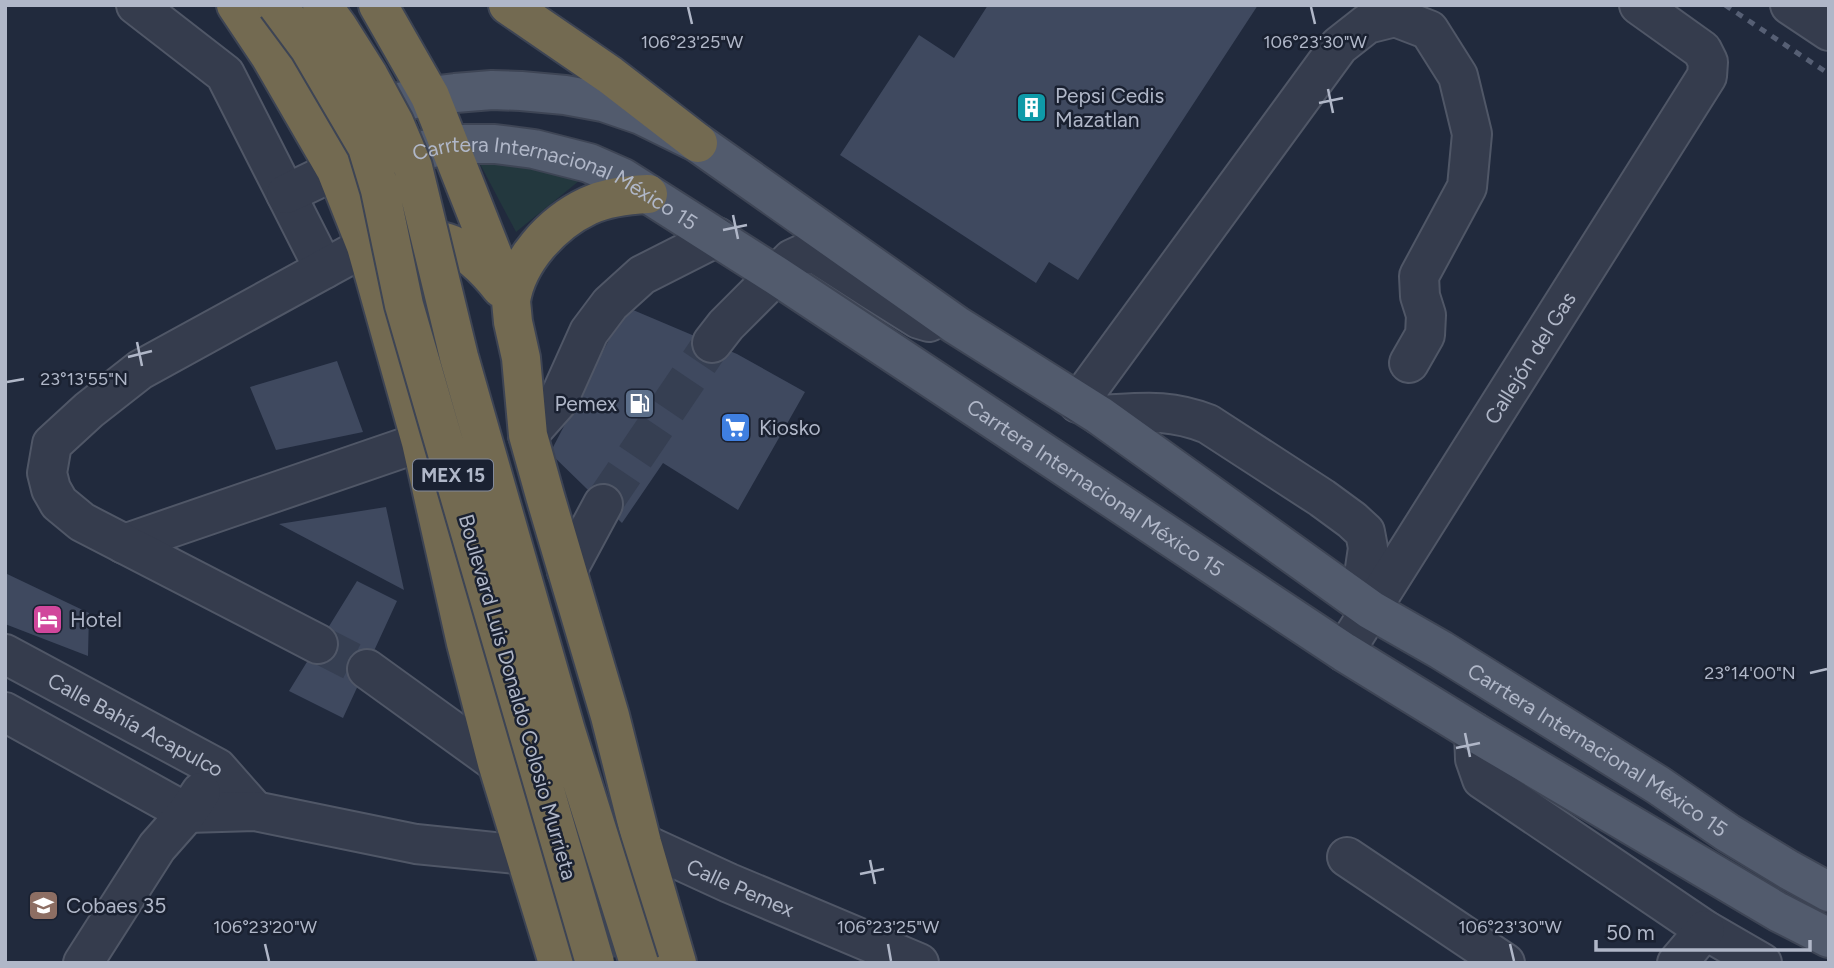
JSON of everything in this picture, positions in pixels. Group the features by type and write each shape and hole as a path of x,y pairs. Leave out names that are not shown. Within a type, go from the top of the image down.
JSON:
{"highway":[{"path":"236,5 270,56 336,170 366,246 421,442 466,643 497,763 558,963"},
{"name":"Boulevard Luis Donaldo Colosio Murrieta","path":"277,5 309,48 367,147 380,190 404,305 595,963"},
{"name":"Boulevard Luis Donaldo Colosio Murrieta","path":"322,5 375,88 394,122 413,167 459,357 566,731 639,963"},
{"path":"378,5 430,96 511,301"},
{"path":"509,5 610,75 698,143"},
{"path":"648,194 622,195 589,205 567,219 544,239 527,259 513,286 511,301 521,358 528,435 610,716 642,843 677,963"},
{"path":"379,294 381,277 387,263 401,248 421,241 442,241 488,271 511,301"}],"main road":[{"name":"Carrtera Internacional México 15","path":"309,122 430,96 492,90 521,91 603,102 641,115 698,143 956,325 1089,409 1366,606 1647,778 1738,839 1829,892"},
{"name":"Carrtera Internacional México 15","path":"336,170 450,144 495,144 534,149 589,163 623,178 777,276 1344,652 1778,912 1829,938"}],"street":[{"path":"136,5 225,74 324,269"},
{"name":"Callejón del Gas","path":"1344,652 1366,606 1707,76 1708,62 1702,50 1639,5"},
{"path":"1790,5 1829,31"},
{"path":"1089,409 1339,46 1367,24 1395,17 1429,30 1458,76 1472,134 1467,187 1419,276 1420,296 1426,315 1425,335 1409,363"},
{"path":"259,140 309,122"},
{"path":"286,194 336,170"},
{"path":"528,435 558,401 589,332 610,304 642,275 717,237"},
{"path":"318,644 82,522 59,503 51,489 47,473 52,444 89,410 140,370 366,246"},
{"path":"712,343 726,325 792,259 805,253 818,255 919,318 935,324 956,325"},
{"path":"1089,409 1169,412 1189,416 1208,424 1322,498 1365,532 1368,548 1366,606"},
{"path":"124,544 421,442"},
{"path":"566,572 603,505"},
{"name":"Calle Bahía Acapulco","path":"5,653 217,768 255,811"},
{"path":"367,669 497,763"},
{"path":"5,712 187,813"},
{"path":"1474,732 1475,759 1482,779 1705,930 1762,963"},
{"path":"83,963 157,847 187,813 217,768"},
{"name":"Calle Bahía Acapulco","path":"187,813 255,811 416,844 525,855"},
{"name":"Calle Pemex","path":"642,843 729,883 919,963"},
{"path":"1347,857 1505,963"},
{"path":"1677,963 1705,930"}],"green space":[{"path":"479,162 531,166 579,181 516,232"}],"building":[{"name":"Pepsi Cedis Mazatlan","path":"988,5 1258,5 1078,280 1049,262 1036,283 840,155 919,35 954,58"},
{"name":"Pemex","path":"626,307 737,354 805,392 738,510 663,463 622,523 550,453"},
{"path":"337,361 363,432 276,450 250,387"},
{"path":"386,507 404,590 279,524"},
{"name":"Hotel","path":"5,573 89,613 88,656 5,624"},
{"path":"357,581 397,601 343,718 289,691"}],"tunnel":[{"path":"603,504 712,343"},
{"path":"318,644 367,669"}],"railway":[{"path":"1725,5 1829,74"}],"place":[{"name":"Pepsi Cedis Mazatlan","path":"1032,107"},
{"name":"Pemex","path":"640,403"},
{"name":"Kiosko","path":"736,427"},
{"name":"Hotel","path":"47,619"},
{"name":"Cobaes 35","path":"43,905"}]}
